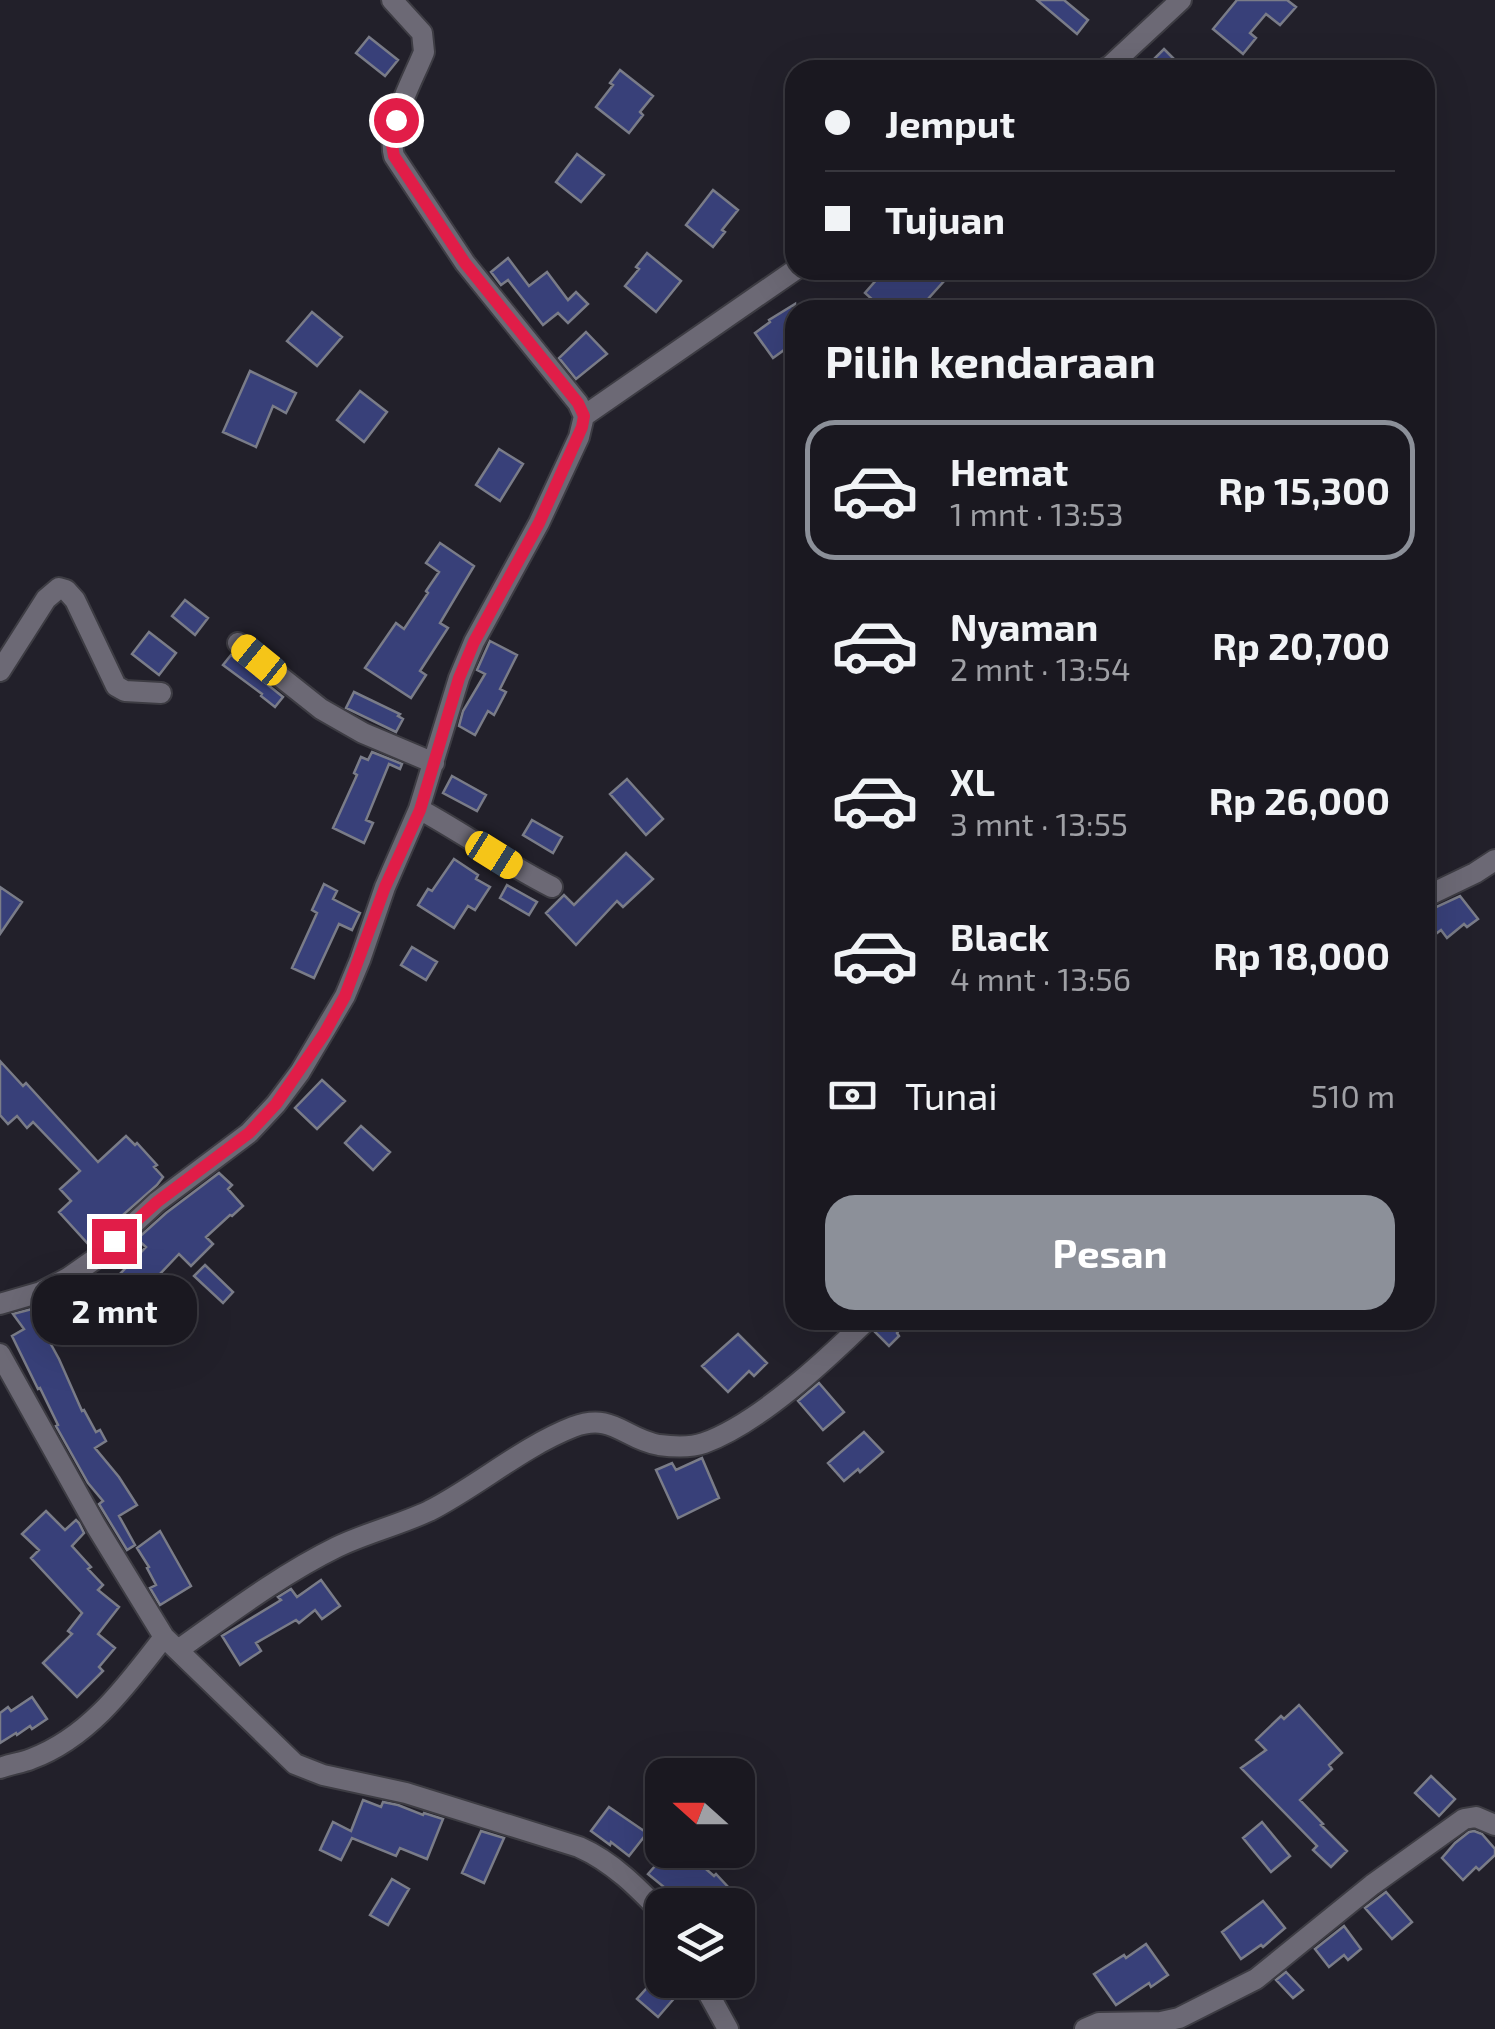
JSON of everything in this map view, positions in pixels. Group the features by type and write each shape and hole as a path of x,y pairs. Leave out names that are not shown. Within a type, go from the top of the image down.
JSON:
{"street":[{"path":"0,1304 41,1292 98,1256 157,1202 249,1133 300,1072 345,996 385,887 420,810 459,678 474,642 539,523 579,438 584,416 578,403 465,263 394,156 396,120 424,52 424,40 392,0"},
{"path":"1116,60 1181,0"},
{"path":"584,416 785,277"},
{"path":"0,671 46,600 59,588 74,600 116,686 160,693"},
{"path":"238,643 321,710 434,763"},
{"path":"420,810 552,887"},
{"path":"1435,892 1495,860"},
{"path":"0,1768 32,1758 88,1726 171,1643 342,1544 428,1511 573,1428 603,1422 652,1444 704,1444 778,1399 856,1330"},
{"path":"0,1354 96,1526 171,1643 295,1764 323,1775 406,1793 580,1847 596,1854 645,1895"},
{"path":"1085,2029 1098,2023 1180,2018 1225,1996 1256,1980 1372,1885 1464,1819 1476,1817 1495,1825"},
{"path":"712,1998 728,2029"}],"building":[{"path":"1037,0 1064,0 1088,20 1077,34"},
{"path":"1237,0 1287,0 1296,7 1280,25 1266,14 1250,33 1256,38 1243,54 1213,29"},
{"path":"369,37 398,60 385,76 356,53"},
{"path":"1164,49 1175,60 1153,60"},
{"path":"620,70 653,96 629,133 596,107"},
{"path":"577,154 604,175 581,202 556,182"},
{"path":"713,190 738,210 713,247 686,225"},
{"path":"647,253 681,281 656,312 625,286"},
{"path":"508,258 529,286 547,272 568,300 576,292 588,304 568,323 558,313 543,325 508,280 501,285 491,272"},
{"path":"876,280 945,280 927,300 873,300 865,293"},
{"path":"785,310 785,349 773,358 755,333"},
{"path":"312,312 342,337 317,366 287,341"},
{"path":"586,332 607,354 576,379 559,358"},
{"path":"250,371 296,393 286,413 273,406 256,447 223,432"},
{"path":"360,391 387,412 364,442 337,420"},
{"path":"499,449 523,464 500,501 476,485"},
{"path":"440,543 474,566 440,623 448,628 420,671 426,675 411,698 365,668 396,623 404,629 428,593 439,572 426,563"},
{"path":"185,600 208,618 195,635 172,616"},
{"path":"149,632 176,653 159,675 132,654"},
{"path":"490,641 517,655 500,689 506,692 494,715 488,711 475,735 459,726 463,711 485,674 477,670"},
{"path":"231,655 283,697 275,707 223,665"},
{"path":"354,692 400,714 403,719 396,732 346,708"},
{"path":"372,752 402,764 400,769 389,764 366,820 373,823 364,843 333,828 361,757 368,760"},
{"path":"452,776 486,795 477,811 443,793"},
{"path":"627,779 663,819 646,835 610,794"},
{"path":"532,820 562,837 553,853 523,835"},
{"path":"626,853 653,879 623,907 617,901 576,945 546,913 564,895 574,905"},
{"path":"454,859 490,887 475,910 468,906 454,928 418,905"},
{"path":"324,884 337,891 333,899 360,913 352,930 339,924 314,978 292,968 317,913 312,910"},
{"path":"507,885 537,902 529,915 500,898"},
{"path":"0,887 22,902 0,934"},
{"path":"1460,896 1478,919 1467,927 1464,924 1447,938 1441,930 1435,934 1435,908"},
{"path":"412,947 437,962 426,980 401,965"},
{"path":"0,1061 23,1086 26,1083 98,1162 126,1136 157,1165 154,1167 163,1177 89,1245 59,1212 71,1201 60,1189 80,1171 33,1122 27,1128 17,1116 8,1124 0,1115"},
{"path":"322,1080 345,1101 317,1129 295,1108"},
{"path":"361,1126 390,1152 373,1170 345,1143"},
{"path":"219,1173 232,1185 228,1189 243,1206 206,1237 213,1244 191,1266 179,1254 159,1275 185,1297 162,1323 131,1296 133,1293 117,1277 146,1247 137,1239"},
{"path":"205,1265 233,1292 223,1303 194,1276"},
{"path":"66,1295 74,1307 42,1328 82,1411 106,1441 95,1448 137,1505 119,1516 135,1545 127,1550 99,1504 103,1501 88,1483 56,1426 12,1336 24,1329 13,1314 32,1309 34,1312"},
{"path":"876,1330 899,1330 889,1346"},
{"path":"738,1334 767,1363 754,1376 749,1371 728,1392 702,1366"},
{"path":"819,1383 844,1412 823,1430 798,1401"},
{"path":"864,1432 883,1452 844,1481 828,1463"},
{"path":"702,1458 719,1498 678,1518 656,1470 672,1463 676,1470"},
{"path":"46,1511 65,1530 76,1520 79,1523 84,1533 72,1546 103,1585 98,1590 119,1607 98,1634 115,1648 99,1667 103,1671 77,1697 43,1663 72,1634 68,1631 82,1613 31,1558 39,1550 22,1534"},
{"path":"160,1531 191,1586 160,1605 150,1588 156,1585 149,1567 137,1548"},
{"path":"321,1580 340,1606 322,1619 315,1610 299,1623 296,1620 256,1643 261,1651 240,1665 222,1636 281,1600 278,1597 291,1589 297,1597"},
{"path":"32,1697 47,1719 0,1743 0,1713 8,1707 11,1711"},
{"path":"1299,1705 1342,1753 1329,1765 1332,1769 1300,1800 1347,1851 1331,1867 1313,1850 1317,1846 1241,1768 1266,1750 1256,1740"},
{"path":"1431,1776 1455,1799 1439,1816 1415,1793"},
{"path":"363,1800 381,1807 383,1802 398,1805 443,1819 427,1859 400,1848 396,1856 352,1838 341,1860 320,1850 333,1822 351,1831"},
{"path":"609,1807 645,1832 645,1836 629,1856 591,1831"},
{"path":"1262,1822 1290,1856 1271,1872 1243,1838"},
{"path":"481,1831 504,1838 484,1883 462,1873"},
{"path":"1474,1831 1482,1834 1495,1849 1495,1855 1463,1880 1442,1858 1455,1843"},
{"path":"653,1868 705,1868 729,1888 663,1888 648,1874"},
{"path":"392,1879 409,1889 388,1925 370,1915"},
{"path":"1386,1892 1412,1922 1392,1939 1365,1908"},
{"path":"1263,1901 1285,1928 1241,1959 1222,1932"},
{"path":"1344,1926 1361,1949 1348,1960 1344,1955 1329,1967 1315,1949"},
{"path":"1146,1944 1168,1975 1116,2005 1094,1974"},
{"path":"1286,1972 1303,1990 1293,1998 1276,1980"},
{"path":"645,1990 645,1998 674,1998 658,2017 637,1999"}],"route":[{"path":"114,1241 157,1202 249,1133 276,1104 324,1034 345,996 385,887 420,810 459,678 474,642 539,523 582,427 584,416 578,403 465,263 394,156 392,135 396,120"}]}
